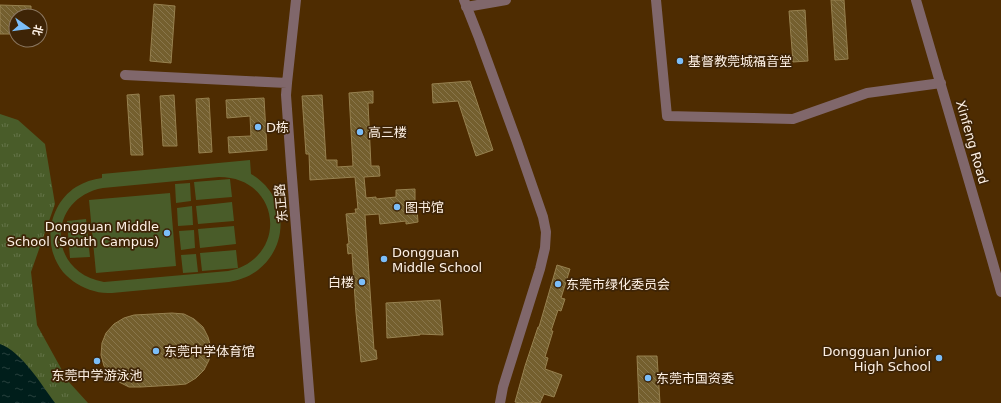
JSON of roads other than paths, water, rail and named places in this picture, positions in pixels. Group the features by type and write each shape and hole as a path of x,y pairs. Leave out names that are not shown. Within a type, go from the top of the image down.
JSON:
{"street":[{"name":"东正路","path":"296,0 286,95 310,403"},
{"path":"500,403 503,387 540,269 545,248 546,232 543,217 517,142 465,3 506,0"},
{"path":"656,0 668,116 793,119 867,94 941,83"},
{"name":"Xinfeng Road","path":"916,0 1001,292"},
{"path":"125,75 287,83"}],"water":[{"path":"0,344 8,348 23,361 55,403 0,403"}],"place":[{"name":"基督教莞城福音堂","path":"680,61"},
{"name":"D栋","path":"258,127"},
{"name":"高三楼","path":"360,132"},
{"name":"图书馆","path":"397,207"},
{"name":"Dongguan Middle School (South Campus)","path":"167,233"},
{"name":"Dongguan Middle School","path":"384,259"},
{"name":"白楼","path":"362,282"},
{"name":"东莞市绿化委员会","path":"558,284"},
{"name":"东莞中学体育馆","path":"156,351"},
{"name":"Dongguan Junior High School","path":"939,358"},
{"name":"东莞中学游泳池","path":"97,361"},
{"name":"东莞市国资委","path":"648,378"}]}
